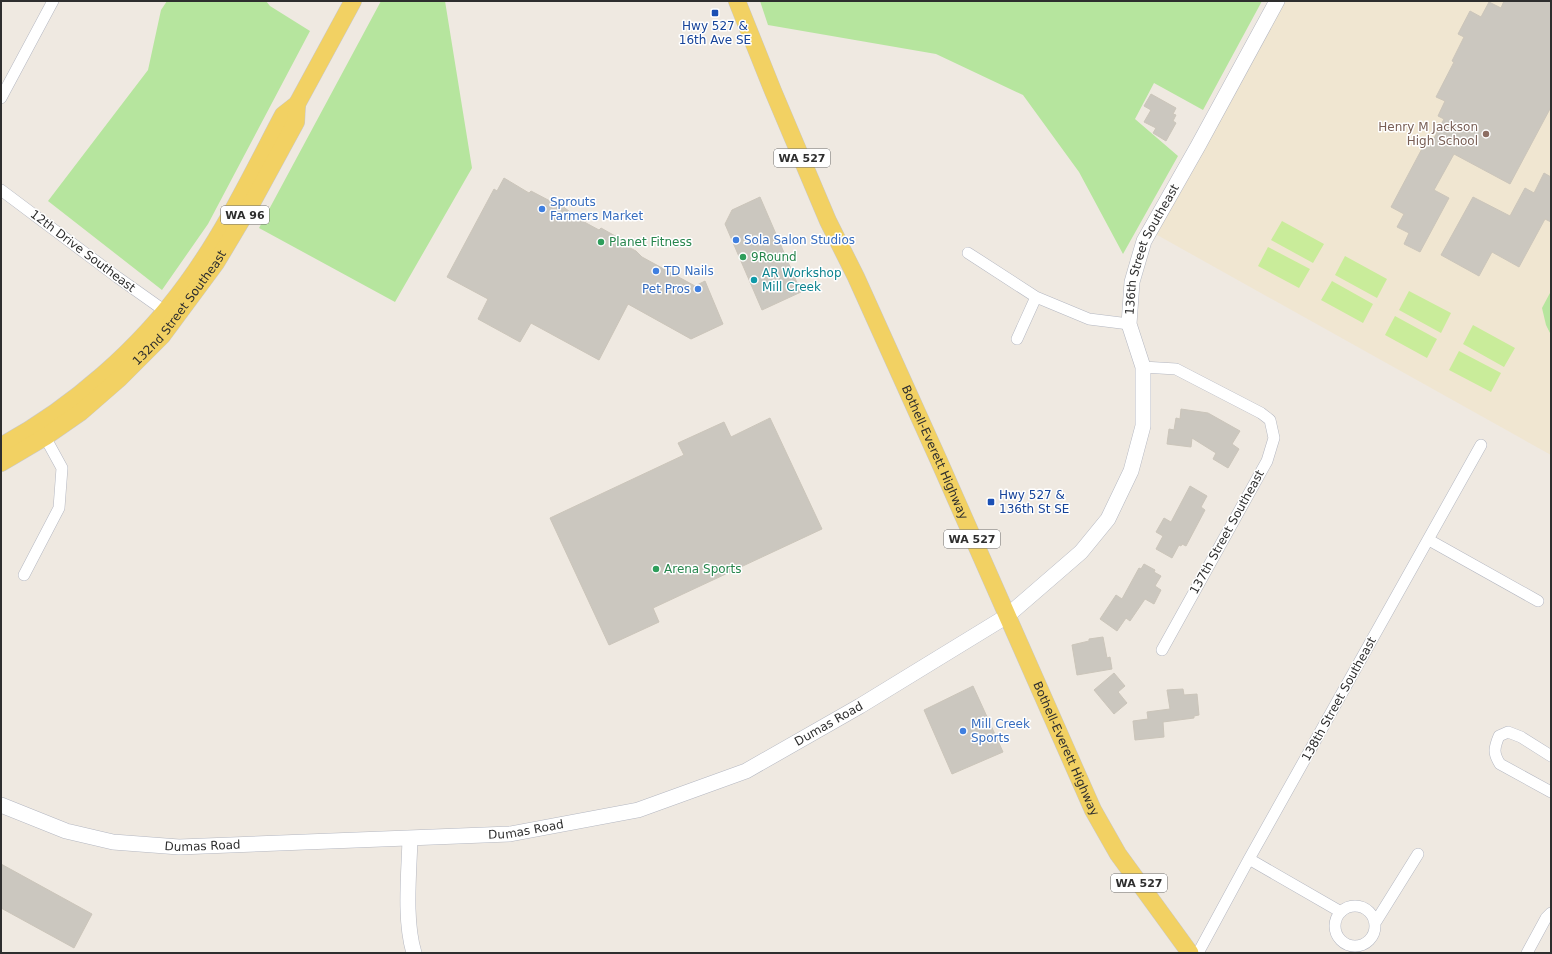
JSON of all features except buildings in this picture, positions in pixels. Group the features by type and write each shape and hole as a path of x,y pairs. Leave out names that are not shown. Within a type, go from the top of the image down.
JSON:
{"main road":[{"name":"132nd Street Southeast","path":"1,446 61,407 107,371 165,311 187,283 229,217 283,115 297,104 353,1"},
{"name":"Bothell-Everett Highway","path":"737,1 828,221 856,277 1093,810 1118,854 1190,953"},
{"name":"132nd Street Southeast","path":"1,463 45,437 81,412 120,378 162,336 216,263 253,201 296,122 297,104"}],"street":[{"path":"1,98 53,1"},
{"name":"136th Street Southeast","path":"1008,616 1081,552 1108,519 1131,471 1143,426 1144,367 1129,324 1132,282 1144,241 1277,1"},
{"name":"12th Drive Southeast","path":"1,190 165,311"},
{"path":"968,253 1036,297 1089,320 1129,324"},
{"path":"1017,339 1036,297"},
{"name":"137th Street Southeast","path":"1144,367 1176,369 1261,413 1270,420 1274,438 1266,461 1162,650"},
{"path":"24,575 59,508 62,468 45,437"},
{"name":"138th Street Southeast","path":"1198,953 1481,445"},
{"path":"1429,540 1538,601"},
{"name":"Dumas Road","path":"1,805 66,831 113,842 179,847 510,834 638,810 746,771 860,706 1008,616"},
{"path":"1551,756 1521,737 1508,732 1499,736 1495,746 1495,756 1500,764 1551,792"},
{"path":"410,839 408,913 410,942 414,953"},
{"path":"1375,923 1369,912 1364,908 1352,906 1341,912 1337,917 1336,930 1343,942 1349,945 1358,945 1368,941 1372,936 1375,923 1418,854"},
{"path":"1249,859 1341,912"},
{"path":"1527,953 1546,918 1551,913"}],"shaded area":[{"path":"1277,1 1551,1 1551,455 1150,231"}],"green space":[{"path":"167,1 266,1 270,6 310,31 208,224 162,290 48,201 148,70 161,10"},
{"path":"381,1 445,1 472,168 395,302 259,228"},
{"path":"760,1 1262,1 1203,110 1154,83 1135,119 1178,156 1123,254 1079,172 1023,95 936,54 768,25"},
{"path":"1282,221 1324,244 1313,263 1271,240"},
{"path":"1268,247 1310,269 1299,288 1258,266"},
{"path":"1345,256 1387,279 1377,298 1335,275"},
{"path":"1332,281 1373,304 1363,323 1321,300"},
{"path":"1409,291 1451,313 1441,333 1399,310"},
{"path":"1551,291 1551,335 1546,325 1542,308"},
{"path":"1395,316 1437,339 1427,358 1385,335"},
{"path":"1473,325 1515,348 1504,367 1463,344"},
{"path":"1459,351 1501,373 1491,392 1449,370"}],"place":[{"name":"Hwy 527 & 16th Ave SE","path":"715,13"},
{"name":"Henry M Jackson High School","path":"1486,134"},
{"name":"Sprouts Farmers Market","path":"542,209"},
{"name":"Sola Salon Studios","path":"736,240"},
{"name":"Planet Fitness","path":"601,242"},
{"name":"9Round","path":"743,257"},
{"name":"TD Nails","path":"656,271"},
{"name":"AR Workshop Mill Creek","path":"754,280"},
{"name":"Pet Pros","path":"698,289"},
{"name":"Hwy 527 & 136th St SE","path":"991,502"},
{"name":"Arena Sports","path":"656,569"},
{"name":"Mill Creek Sports","path":"963,731"}]}
